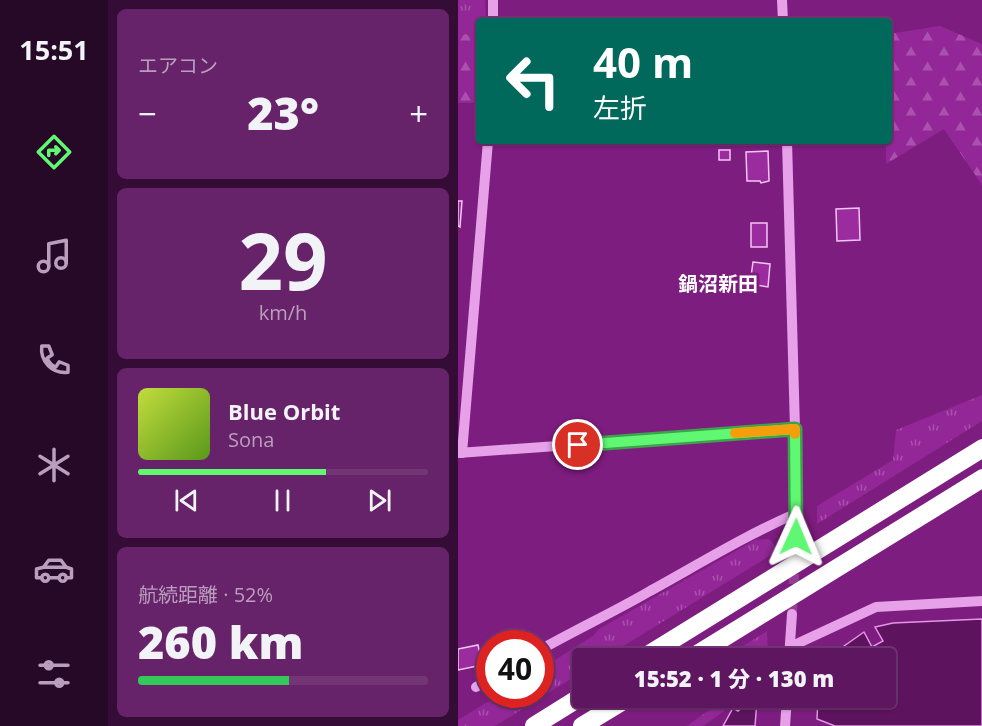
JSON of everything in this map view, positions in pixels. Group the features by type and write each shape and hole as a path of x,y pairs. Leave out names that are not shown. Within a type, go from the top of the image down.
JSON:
{"highway":[{"path":"659,648 983,448"},
{"path":"707,648 983,478"},
{"path":"534,726 572,702"},
{"path":"582,726 612,708"}],"street":[{"path":"493,0 493,18"},
{"path":"782,0 783,18"},
{"path":"488,144 460,453 795,429"},
{"path":"786,144 796,537"},
{"path":"554,642 583,625 614,612 759,530 797,513"},
{"path":"792,614 790,647 876,607 983,601"},
{"path":"785,726 786,708"}],"green space":[{"path":"458,0 485,0 486,18 476,18 476,35 458,34"},
{"path":"940,26 982,44 982,185 944,129 886,164 886,144 892,144 892,34"},
{"path":"458,34 476,35 476,103 458,103"},
{"path":"982,395 982,421 817,524 817,506 893,460 896,430"},
{"path":"769,539 779,550 620,648 574,648 593,636 599,629 755,540"},
{"path":"767,631 768,648 740,648"},
{"path":"572,649 572,678 554,689 554,661"},
{"path":"478,708 524,708 495,726 458,726 458,720"},
{"path":"712,708 728,708 703,726 687,726"}],"shaded area":[{"path":"982,619 982,726 835,726 817,719 818,708 896,708 896,648 841,648 864,632 872,647 883,641 875,627 893,623"},
{"path":"733,708 738,711 742,708 756,708 755,726 723,726"}],"building":[{"path":"719,150 730,150 730,160 719,160"},
{"path":"768,151 769,181 761,183 760,181 747,181 746,152"},
{"path":"458,201 462,201 460,227 458,226"},
{"path":"859,208 860,240 837,241 836,209"},
{"path":"751,223 767,223 767,247 751,247"},
{"path":"753,262 770,264 768,287 750,284"},
{"path":"476,645 476,666 458,670 458,649"}],"tunnel":[{"path":"792,614 796,537"}],"slow traffic":[{"path":"735,433 795,429 795,434"}],"district":[{"name":"鍋沼新田","path":"718,283"}],"route":[{"path":"578,445 795,429 796,537"}]}
